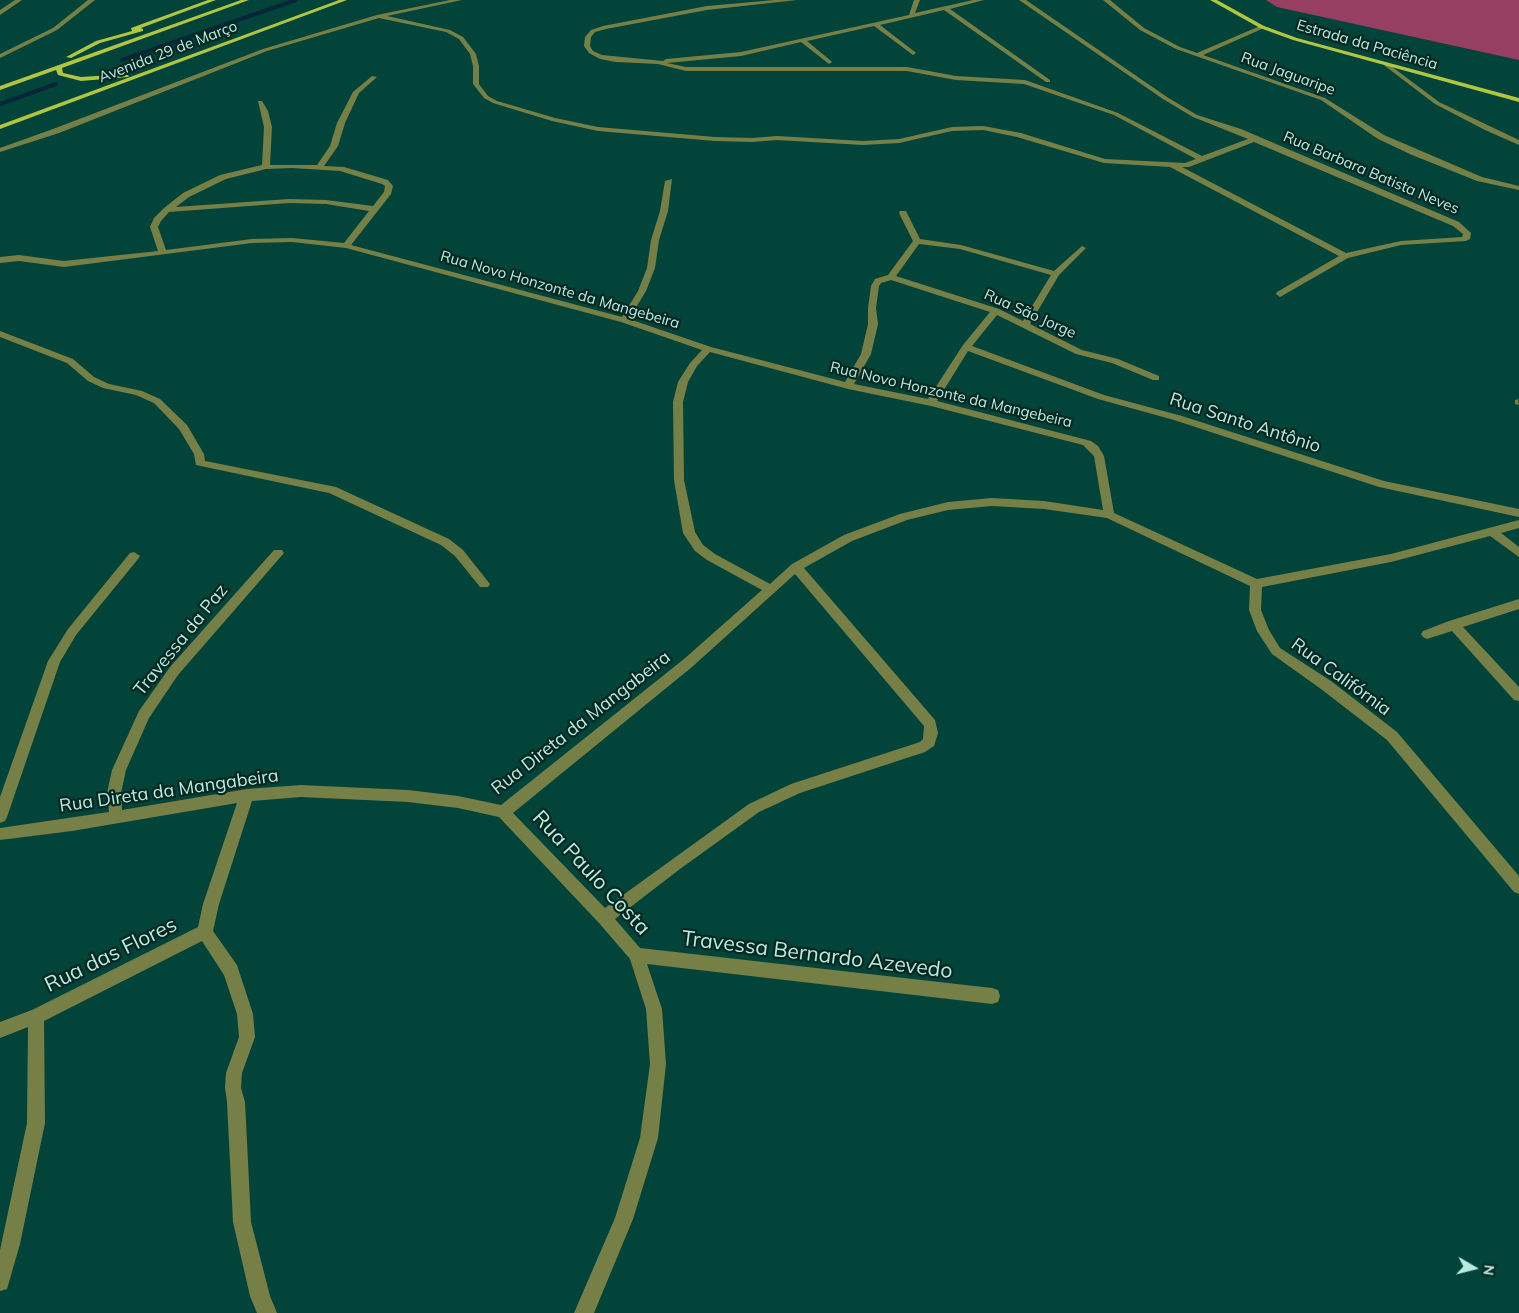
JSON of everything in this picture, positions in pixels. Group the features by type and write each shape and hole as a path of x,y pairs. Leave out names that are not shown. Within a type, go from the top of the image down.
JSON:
{"main road":[{"path":"175,64 144,73 101,79 66,77 60,74 59,67 73,54 213,0"},
{"name":"Avenida 29 de Março","path":"0,88 246,0"},
{"name":"Avenida 29 de Março","path":"0,127 175,64 344,0"},
{"name":"Estrada da Paciência","path":"1214,0 1262,27 1295,39 1519,100"},
{"path":"115,37 186,22"}],"street":[{"path":"0,13 19,0"},
{"path":"0,56 55,29 92,0"},
{"path":"0,150 56,132 265,50 379,16 460,0"},
{"path":"794,0 708,8 605,27 593,31 588,37 587,46 600,57 616,60 659,62 741,54 980,0"},
{"path":"911,16 917,0"},
{"path":"1022,0 1194,116 1238,131 1254,139"},
{"name":"Rua Jaguaripe","path":"1106,0 1142,29 1157,38 1197,55 1318,97 1334,105 1381,137 1415,153 1480,178 1519,188"},
{"path":"946,9 1048,81"},
{"path":"379,16 448,31 461,38 474,60 476,84 486,97 495,102 554,120 598,129 715,139 752,140 777,138 863,143 899,141 952,129 983,128 1018,135 1104,161 1172,165 1186,165 1254,139"},
{"path":"874,23 913,52"},
{"path":"1197,55 1262,27"},
{"path":"802,40 829,62"},
{"path":"659,62 686,69 907,69 956,78 1025,82 1116,114 1202,159"},
{"path":"1387,65 1437,103 1487,130 1519,143"},
{"path":"320,166 334,146 341,123 356,92 374,77"},
{"path":"260,102 265,111 268,127 266,167"},
{"name":"Rua Barbara Batista Neves","path":"1254,139 1456,224 1467,234 1466,239 1401,243 1345,256 1280,294"},
{"path":"1172,165 1345,256"},
{"path":"163,252 154,227 157,220 166,210 186,195 223,177 266,167 320,166 341,169 385,182 390,189 346,246"},
{"path":"624,320 642,291 651,268 655,240 669,181"},
{"path":"166,210 289,200 326,202 374,209"},
{"path":"903,213 917,241"},
{"name":"Rua Novo Honzonte da Mangebeira","path":"0,260 32,259 64,264 273,240 346,246 624,320 708,349 848,386 932,403 1087,443 1094,448 1098,456 1109,515"},
{"path":"917,241 961,247 1056,274"},
{"path":"848,386 866,354 873,324 872,308 875,286 878,281 891,277 917,241"},
{"path":"1025,325 1056,274 1082,248"},
{"name":"Rua São Jorge","path":"891,277 996,311 1078,352 1115,361 1156,378"},
{"path":"932,403 966,347 996,311"},
{"path":"0,334 70,361 91,380 106,386 139,393 156,401 183,427 199,454 200,463 332,490 445,542 459,553 484,584"},
{"name":"Rua Santo Antônio","path":"966,347 1101,396 1178,418 1383,484 1519,512"},
{"path":"708,349 693,365 683,382 678,402 679,480 689,533 699,548 711,557 770,589"},
{"name":"Rua Direta da Mangabeira","path":"0,834 247,795 301,791 364,793 458,802 503,812 688,663 796,567 848,538 904,517 948,506 992,502 1044,505 1109,515"},
{"path":"1109,515 1256,584 1391,558 1519,524"},
{"path":"1490,532 1519,553"},
{"name":"Travessa da Paz","path":"116,817 114,793 120,770 144,714 174,671 199,640 278,553"},
{"path":"0,817 54,661 72,632 134,556"},
{"path":"604,918 675,864 754,808 796,788 925,746 929,742 930,724 796,567"},
{"name":"Rua Califórnia","path":"1256,584 1255,610 1263,631 1276,651 1326,684 1392,736 1519,888"},
{"path":"1427,634 1519,604"},
{"path":"1453,624 1519,696"},
{"path":"247,795 211,904 205,932 231,972 245,1014 247,1037 234,1074 233,1088 236,1102 242,1222 260,1296 267,1313"},
{"name":"Rua Paulo Costa","path":"503,812 604,918 636,955 654,1009 658,1064 649,1138 624,1219 584,1313"},
{"name":"Rua das Flores","path":"0,1030 36,1016 205,932"},
{"name":"Travessa Bernardo Azevedo","path":"636,955 992,996"},
{"path":"0,1282 11,1244 36,1123 36,1016"}],"shaded area":[{"path":"1266,0 1519,0 1519,60 1277,7"}],"waterway":[{"path":"122,60 296,0"},
{"path":"0,104 56,84"}]}
